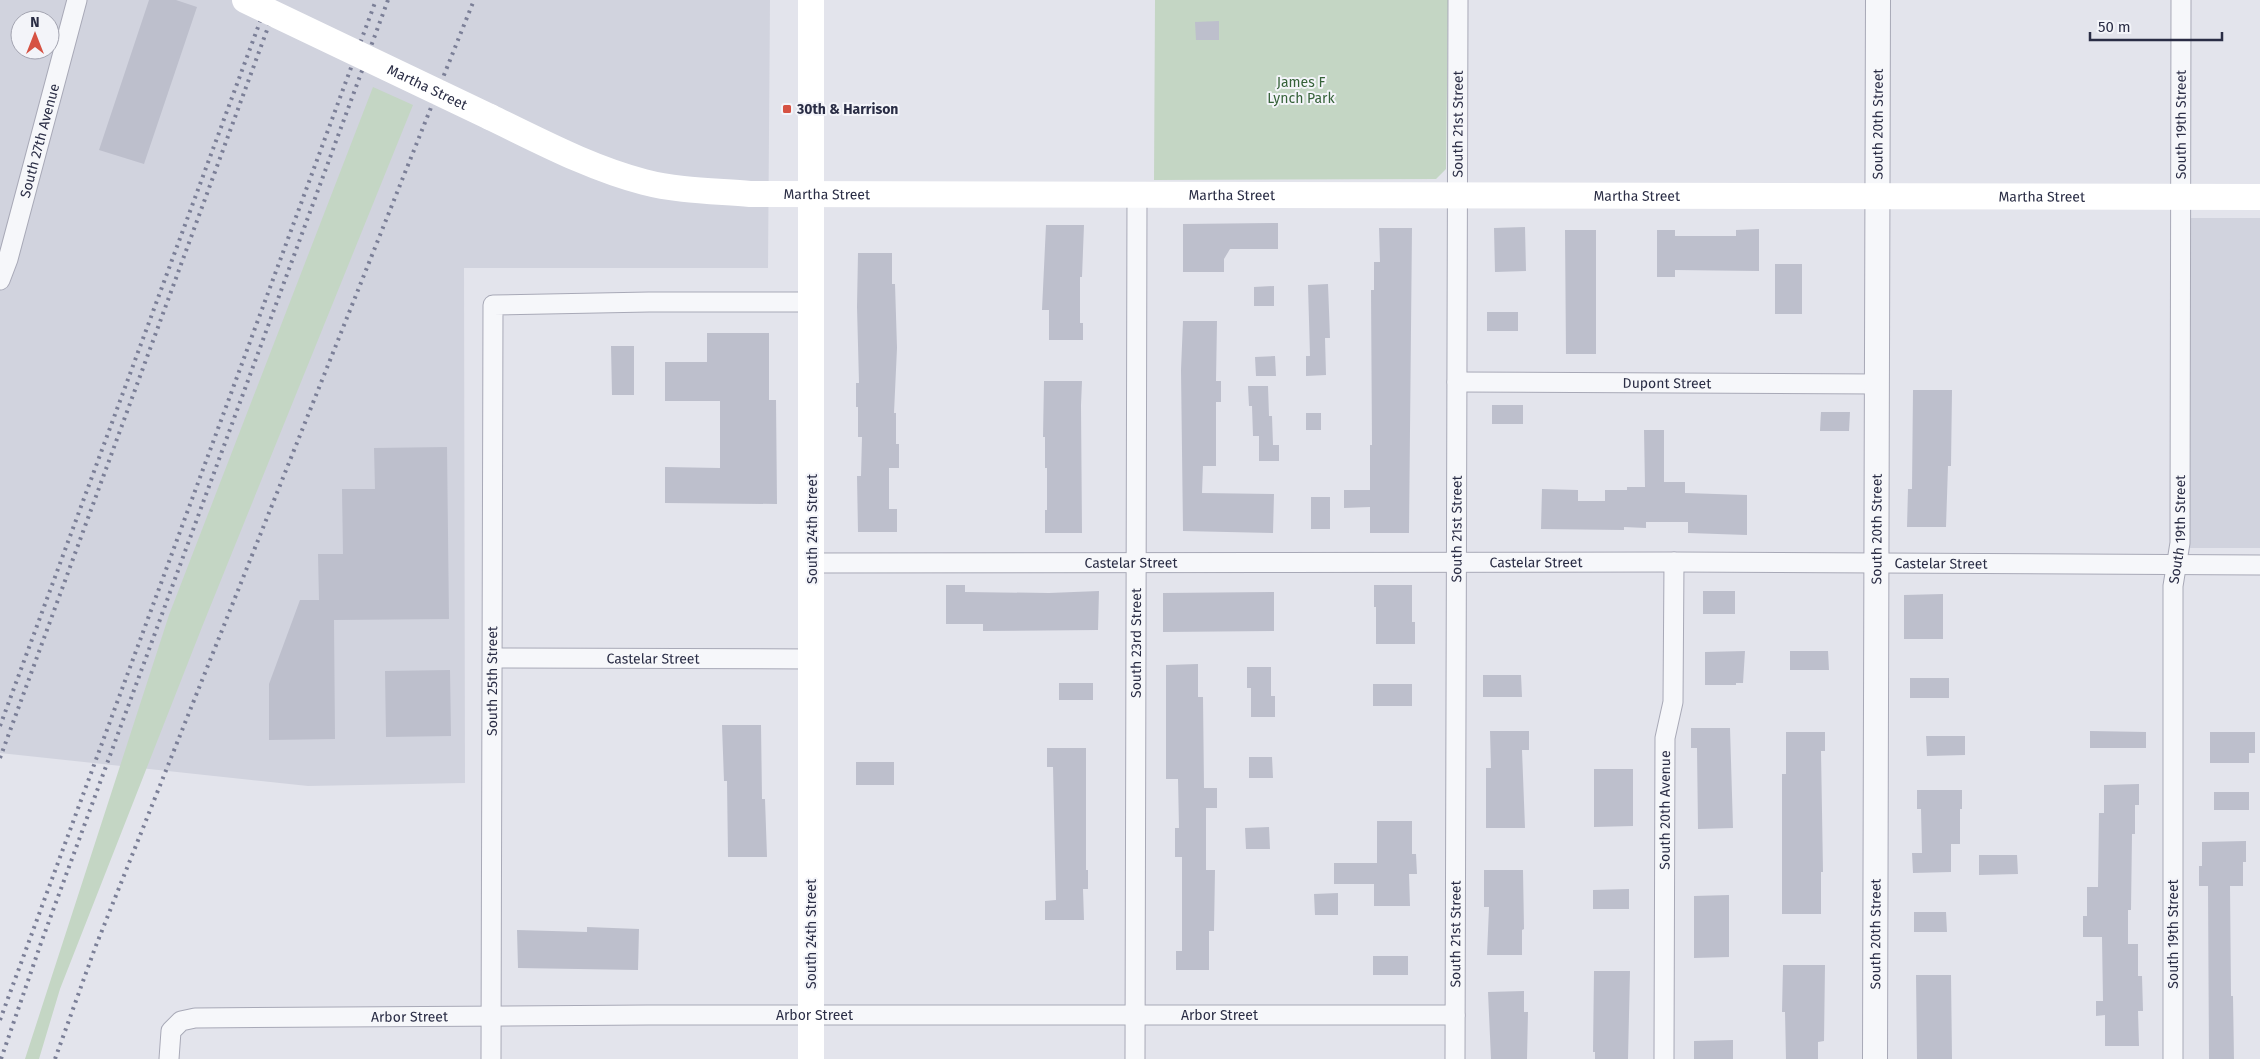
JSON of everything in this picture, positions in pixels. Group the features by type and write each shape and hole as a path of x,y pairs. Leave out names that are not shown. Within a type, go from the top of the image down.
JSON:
{"main road":[{"name":"Martha Street","path":"245,0 597,168 672,188 740,194 811,196 1877,195 2260,197"},
{"name":"South 24th Street","path":"811,0 811,1059"}],"street":[{"name":"South 27th Avenue","path":"0,280 8,258 77,0"},
{"name":"South 21st Street","path":"1455,1059 1458,0"},
{"name":"South 20th Street","path":"1876,1059 1878,0"},
{"name":"South 19th Street","path":"2172,1059 2173,586 2180,543 2181,0"},
{"name":"South 23rd Street","path":"1135,1059 1137,195"},
{"name":"South 25th Street","path":"491,1059 493,305 649,302 812,302"},
{"name":"Dupont Street","path":"1457,382 1876,384"},
{"name":"Castelar Street","path":"812,563 1674,562 2260,565"},
{"name":"South 20th Avenue","path":"1664,1059 1665,738 1673,702 1674,562"},
{"name":"Castelar Street","path":"493,658 812,659"},
{"name":"Arbor Street","path":"169,1059 171,1031 181,1021 195,1018 811,1015 1455,1015"}],"shaded area":[{"path":"0,0 770,0 768,268 464,268 465,783 308,786 0,753"},
{"path":"2191,218 2260,218 2260,548 2190,548"}],"green space":[{"name":"James F Lynch Park","path":"1155,0 1448,0 1446,169 1436,179 1154,180"},
{"path":"373,87 413,105 202,627 60,989 39,1059 25,1059 169,615"}],"building":[{"path":"149,0 176,0 197,7 144,164 99,150"},
{"path":"1219,21 1219,40 1196,40 1195,22"},
{"path":"1278,223 1278,249 1230,249 1224,259 1224,272 1183,272 1183,224"},
{"path":"1046,225 1084,225 1082,277 1080,277 1080,323 1083,323 1083,340 1049,340 1049,310 1042,310"},
{"path":"1525,227 1526,271 1495,272 1494,228"},
{"path":"1379,228 1412,228 1409,533 1370,533 1370,507 1344,508 1344,490 1370,490 1370,445 1372,445 1371,290 1374,290 1374,262 1380,262"},
{"path":"1759,229 1759,271 1675,270 1675,277 1657,277 1657,230 1675,230 1675,236 1736,236 1736,230"},
{"path":"1565,230 1596,230 1596,354 1566,354"},
{"path":"858,253 892,253 892,284 895,284 897,348 894,413 896,413 896,444 899,444 899,468 889,468 889,509 897,509 897,532 858,532 857,476 861,476 862,437 858,437 858,407 856,407 856,383 859,383"},
{"path":"1775,264 1802,264 1802,314 1775,314"},
{"path":"1328,284 1330,338 1325,338 1326,375 1306,376 1306,356 1310,356 1308,285"},
{"path":"1274,286 1274,306 1254,306 1254,287"},
{"path":"1487,312 1518,312 1518,331 1487,331"},
{"path":"1183,321 1217,321 1216,381 1221,381 1221,402 1216,402 1216,466 1203,466 1202,493 1274,494 1273,533 1183,531 1181,370"},
{"path":"707,333 769,333 769,400 776,400 777,504 665,503 665,467 720,468 720,401 665,401 665,362 707,362"},
{"path":"611,346 634,346 634,395 612,395"},
{"path":"1275,356 1276,376 1256,376 1255,357"},
{"path":"1044,381 1082,381 1082,533 1045,533 1047,468 1045,468 1045,437 1043,437"},
{"path":"1248,386 1268,386 1269,416 1272,416 1273,445 1279,445 1279,461 1259,461 1259,436 1253,436 1252,406 1249,406"},
{"path":"1913,390 1952,390 1951,466 1948,466 1946,527 1907,527 1908,489 1912,489"},
{"path":"1492,405 1523,405 1523,424 1492,424"},
{"path":"1821,412 1850,412 1849,431 1820,431"},
{"path":"1306,413 1321,413 1321,430 1306,430"},
{"path":"1644,430 1664,430 1664,482 1685,482 1685,493 1747,495 1747,535 1688,533 1688,522 1646,522 1646,528 1624,527 1624,530 1541,529 1542,489 1578,490 1578,501 1605,501 1605,490 1627,490 1627,487 1645,487"},
{"path":"447,447 449,619 334,620 335,739 269,740 269,684 300,600 319,600 318,554 343,554 342,489 375,489 374,448"},
{"path":"1311,497 1330,497 1330,529 1311,529"},
{"path":"946,585 965,585 965,592 1049,593 1099,591 1098,630 983,631 983,624 946,624"},
{"path":"1374,585 1412,585 1412,622 1415,622 1415,644 1376,644"},
{"path":"1703,591 1735,591 1735,614 1703,614"},
{"path":"1274,592 1274,631 1163,632 1163,593"},
{"path":"1943,594 1943,639 1904,639 1904,595"},
{"path":"1745,651 1743,683 1736,683 1736,685 1705,685 1705,652"},
{"path":"1790,651 1828,651 1829,670 1790,670"},
{"path":"1198,664 1198,697 1203,697 1204,788 1217,788 1217,808 1206,808 1206,870 1215,870 1214,931 1209,931 1209,970 1176,970 1176,951 1182,951 1182,857 1175,857 1175,828 1179,828 1178,779 1166,779 1166,665"},
{"path":"1247,667 1271,667 1271,696 1275,696 1275,717 1251,717 1251,688 1247,688"},
{"path":"450,670 451,736 386,737 385,671"},
{"path":"1483,675 1521,675 1522,697 1483,697"},
{"path":"1910,678 1949,678 1949,698 1910,698"},
{"path":"1059,683 1093,683 1093,700 1059,700"},
{"path":"1373,684 1412,684 1412,706 1373,706"},
{"path":"722,725 761,725 762,799 765,799 767,857 728,857 727,781 724,781"},
{"path":"1691,728 1730,728 1733,828 1698,829 1697,748 1691,748"},
{"path":"1490,731 1529,731 1529,750 1522,750 1525,828 1486,828 1486,768 1491,768"},
{"path":"2090,731 2146,732 2146,748 2090,748"},
{"path":"1786,732 1825,732 1825,751 1821,751 1823,872 1821,872 1821,914 1782,914 1782,774 1786,774"},
{"path":"2210,732 2255,732 2255,753 2249,753 2249,763 2210,763"},
{"path":"1926,736 1965,736 1965,755 1927,756"},
{"path":"1047,748 1086,748 1086,870 1088,870 1088,889 1083,889 1084,920 1045,920 1045,901 1056,900 1053,767 1047,767"},
{"path":"1249,757 1272,757 1273,778 1249,778"},
{"path":"856,762 894,762 894,785 856,785"},
{"path":"1594,769 1633,769 1633,826 1594,827"},
{"path":"2139,784 2139,805 2135,805 2135,834 2132,834 2131,910 2128,910 2128,944 2138,944 2138,976 2142,976 2143,1011 2138,1011 2139,1046 2105,1046 2105,1015 2096,1016 2096,1001 2103,1001 2102,937 2083,937 2083,916 2087,916 2087,887 2098,887 2099,813 2104,813 2104,785"},
{"path":"1917,790 1962,790 1960,844 1951,844 1951,872 1913,873 1912,853 1922,853 1921,809 1917,809"},
{"path":"2214,792 2249,792 2249,810 2214,810"},
{"path":"1377,821 1412,821 1412,854 1416,854 1417,874 1409,874 1410,906 1374,906 1374,884 1334,884 1334,863 1377,863"},
{"path":"1269,827 1270,849 1246,849 1245,828"},
{"path":"2246,841 2246,862 2243,862 2243,886 2230,886 2231,996 2233,996 2234,1059 2209,1059 2208,886 2199,886 2199,866 2202,866 2202,842"},
{"path":"1979,855 2017,855 2018,874 1979,875"},
{"path":"1484,870 1523,870 1524,929 1522,930 1522,955 1487,955 1489,907 1484,907"},
{"path":"1629,889 1629,909 1593,909 1593,890"},
{"path":"1338,893 1338,915 1315,915 1314,894"},
{"path":"1729,895 1729,957 1694,958 1694,896"},
{"path":"1914,912 1946,912 1947,932 1914,932"},
{"path":"587,927 639,929 638,970 518,968 517,930 587,932"},
{"path":"1373,956 1408,956 1408,975 1373,975"},
{"path":"1783,965 1825,965 1824,1041 1818,1042 1818,1059 1786,1059 1785,1012 1782,1012"},
{"path":"1594,971 1630,971 1628,1059 1595,1059 1595,1052 1593,1052"},
{"path":"1916,975 1951,975 1952,1059 1917,1059"},
{"path":"1524,991 1524,1012 1528,1012 1527,1059 1491,1059 1488,992"},
{"path":"1733,1040 1733,1059 1694,1059 1694,1041"}],"railway":[{"path":"0,726 268,0"},
{"path":"0,758 278,0"},
{"path":"0,1020 376,0"},
{"path":"1,1059 41,943 388,0"},
{"path":"55,1059 95,948 474,0"}],"place":[{"name":"30th & Harrison","path":"787,109"}]}
